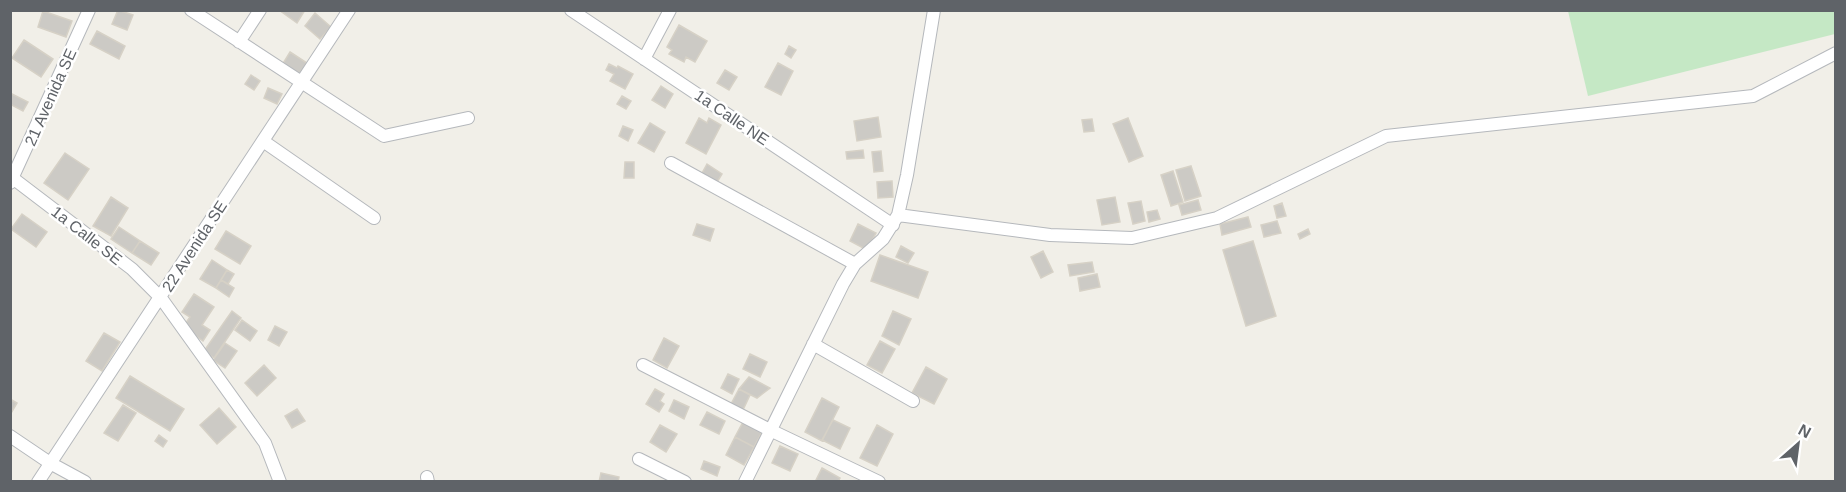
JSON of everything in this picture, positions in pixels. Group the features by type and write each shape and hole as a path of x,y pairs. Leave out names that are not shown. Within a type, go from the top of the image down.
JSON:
{"street":[{"name":"21 Avenida SE","path":"12,179 89,10"},
{"path":"191,10 384,136 468,118"},
{"path":"239,42 260,10"},
{"name":"22 Avenida SE","path":"38,482 349,10"},
{"name":"1a Calle NE","path":"571,10 895,220"},
{"path":"644,59 670,10"},
{"path":"745,482 855,264 883,239 895,220 907,175 934,10"},
{"path":"895,220 1050,235 1132,238 1217,218 1386,136 1753,96 1836,53"},
{"path":"263,141 374,218"},
{"path":"671,164 855,264"},
{"name":"1a Calle SE","path":"12,179 132,269 161,298 265,443 280,482"},
{"path":"813,344 913,401"},
{"path":"643,364 770,430 879,482"},
{"path":"10,436 86,482"},
{"path":"639,459 685,482"}],"green space":[{"path":"1568,11 1835,11 1835,34 1588,96"}],"building":[{"path":"118,10 133,15 127,30 112,24"},
{"path":"279,10 305,10 297,23"},
{"path":"43,11 72,21 66,37 38,27"},
{"path":"315,13 331,27 320,39 305,26"},
{"path":"679,25 707,41 695,62 686,57 684,62 669,54 672,50 667,47"},
{"path":"97,31 125,46 119,59 90,44"},
{"path":"24,40 53,59 41,77 12,58"},
{"path":"789,46 796,50 791,58 785,54"},
{"path":"290,52 307,63 299,76 282,65"},
{"path":"778,63 793,71 781,95 765,87"},
{"path":"609,64 633,74 625,89 610,81 614,74 606,70"},
{"path":"725,70 737,77 729,90 717,83"},
{"path":"251,75 260,81 254,90 245,84"},
{"path":"661,86 673,94 665,108 652,100"},
{"path":"268,88 282,94 277,104 264,98"},
{"path":"10,93 28,102 23,111 10,104"},
{"path":"622,96 631,101 626,109 617,104"},
{"path":"878,117 881,137 857,141 854,121"},
{"path":"699,118 707,123 709,118 721,125 706,154 686,143"},
{"path":"1128,118 1143,156 1129,162 1113,124"},
{"path":"1092,119 1094,131 1084,132 1082,120"},
{"path":"650,123 665,132 654,152 638,143"},
{"path":"623,126 633,130 628,141 619,136"},
{"path":"863,150 864,158 847,159 846,152"},
{"path":"881,151 883,171 874,172 872,152"},
{"path":"65,153 89,169 68,200 44,183"},
{"path":"625,162 634,162 634,178 624,178"},
{"path":"707,164 722,174 716,184 701,175"},
{"path":"1191,166 1201,196 1185,201 1176,170"},
{"path":"1173,171 1183,202 1171,206 1161,175"},
{"path":"892,181 893,197 878,198 877,182"},
{"path":"111,197 128,208 111,236 93,226"},
{"path":"1115,197 1120,222 1102,225 1097,200"},
{"path":"1198,200 1201,210 1182,215 1179,205"},
{"path":"1141,201 1145,221 1133,224 1128,203"},
{"path":"1282,203 1286,216 1277,218 1274,206"},
{"path":"1157,210 1160,219 1149,222 1147,212"},
{"path":"22,214 47,232 36,247 11,229"},
{"path":"1248,217 1251,227 1222,235 1220,224"},
{"path":"1277,221 1281,233 1264,237 1261,225"},
{"path":"697,224 714,229 710,241 693,235"},
{"path":"858,224 876,233 867,250 850,241"},
{"path":"119,227 140,241 132,253 111,239"},
{"path":"1308,229 1310,234 1300,239 1298,234"},
{"path":"226,231 251,246 240,264 215,249"},
{"path":"140,241 159,253 151,265 132,253"},
{"path":"1253,241 1276,316 1246,326 1223,250"},
{"path":"901,246 914,253 908,263 896,257"},
{"path":"1043,251 1053,272 1041,278 1031,257"},
{"path":"880,255 928,272 918,298 871,281"},
{"path":"212,260 227,270 216,288 200,279"},
{"path":"1092,262 1094,272 1070,276 1068,265"},
{"path":"227,270 234,274 228,284 221,280"},
{"path":"1097,274 1100,287 1080,291 1078,278"},
{"path":"221,280 234,288 229,297 216,288"},
{"path":"194,294 214,307 202,325 210,330 203,341 183,327 190,317 182,312"},
{"path":"232,311 241,318 214,358 204,351"},
{"path":"893,311 911,319 899,345 882,336"},
{"path":"242,320 257,331 250,341 235,330"},
{"path":"275,326 287,332 279,346 268,340"},
{"path":"104,333 120,342 102,371 86,361"},
{"path":"664,338 679,346 667,368 653,360"},
{"path":"880,341 895,349 882,373 867,365"},
{"path":"225,343 237,351 225,368 213,360"},
{"path":"750,354 767,362 760,377 743,369"},
{"path":"264,365 276,378 257,396 245,383"},
{"path":"926,367 947,379 934,404 912,393"},
{"path":"728,374 739,379 732,394 721,388"},
{"path":"130,376 184,409 170,431 116,398"},
{"path":"749,377 770,388 757,398 739,389"},
{"path":"655,389 664,394 660,401 664,404 659,412 646,404"},
{"path":"739,389 750,395 742,412 730,406"},
{"path":"822,398 839,407 822,441 805,432"},
{"path":"10,399 17,403 10,415"},
{"path":"674,400 689,407 684,419 669,411"},
{"path":"123,405 136,413 118,441 104,433"},
{"path":"219,408 236,427 217,444 200,425"},
{"path":"297,409 305,421 292,428 285,416"},
{"path":"707,412 725,421 719,434 700,425"},
{"path":"833,420 850,428 840,449 822,440"},
{"path":"743,422 762,432 754,447 735,437"},
{"path":"660,425 677,434 666,452 650,442"},
{"path":"877,425 893,434 877,466 860,458"},
{"path":"159,435 167,441 163,447 155,441"},
{"path":"735,437 754,447 744,465 726,455"},
{"path":"780,446 798,454 790,471 772,463"},
{"path":"704,461 720,467 717,476 701,469"},
{"path":"822,468 840,478 838,482 815,482"},
{"path":"601,473 619,477 618,482 599,482"}]}
